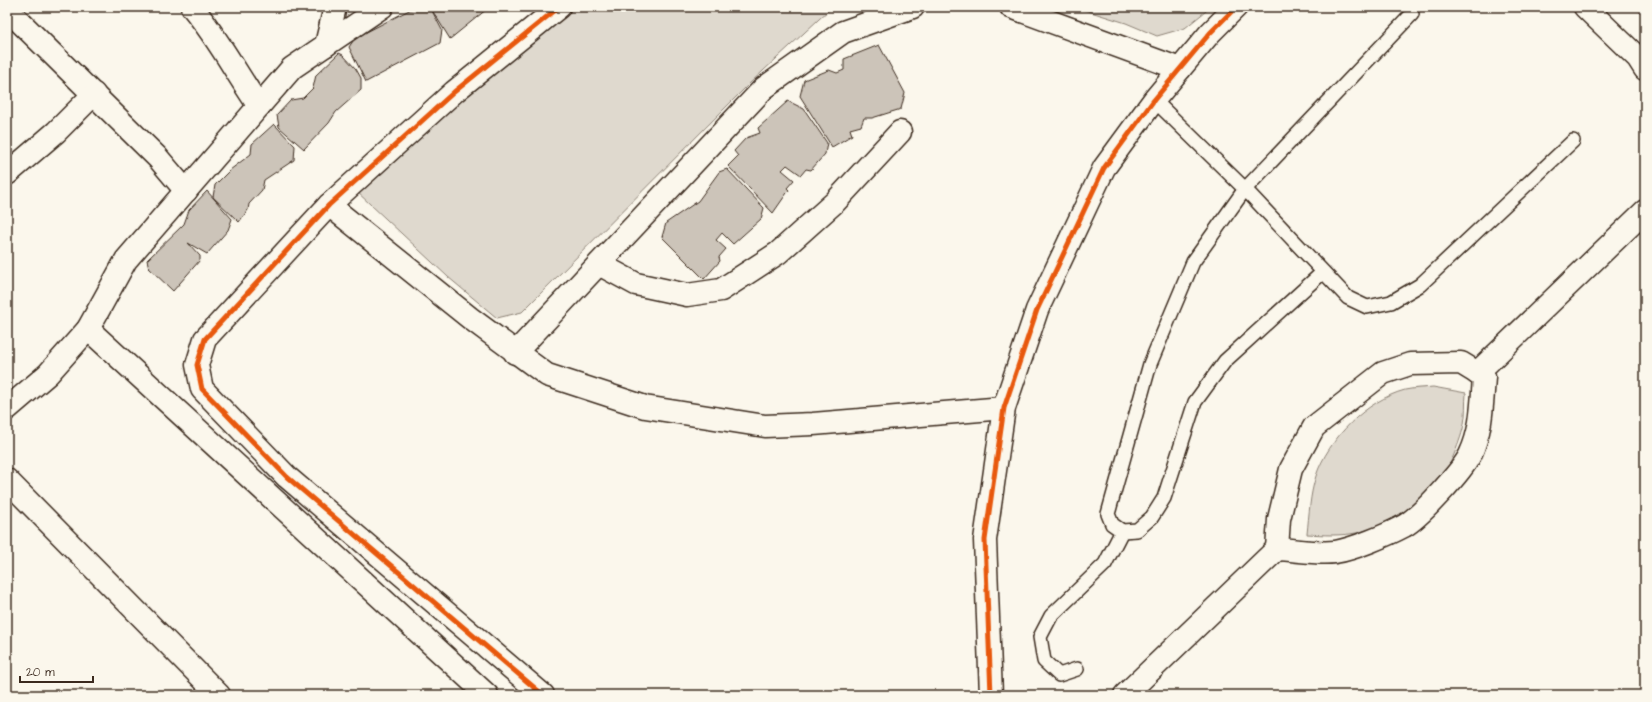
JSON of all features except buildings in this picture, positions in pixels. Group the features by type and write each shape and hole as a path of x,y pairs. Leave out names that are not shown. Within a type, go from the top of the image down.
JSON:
{"street":[{"path":"8,7 14,16 158,158 186,191"},
{"path":"192,7 218,39 232,67 259,106"},
{"path":"326,45 335,7"},
{"path":"7,409 48,374 88,329 126,260 292,68 382,7"},
{"path":"543,695 287,477 202,389 197,365 205,339 329,205 454,92 559,7"},
{"path":"515,353 764,88 843,32 913,7"},
{"path":"1011,7 1180,69"},
{"path":"991,695 985,540 1004,408 1037,310 1104,168 1154,100 1210,33 1236,7"},
{"path":"1585,7 1638,58 1645,69"},
{"path":"7,174 56,132 94,94"},
{"path":"599,264 636,284 687,295 721,290 778,253 835,202 900,132"},
{"path":"329,205 515,353 546,375 645,407 765,426 813,424 1004,408"},
{"path":"1478,373 1645,211"},
{"path":"88,329 477,692"},
{"path":"1125,695 1278,549 1279,519 1291,468 1314,427 1382,373 1410,364 1461,364 1484,377 1480,424 1470,455 1449,483 1405,526 1353,547 1335,552 1306,552 1278,549"},
{"path":"7,480 219,695"}],"lane":[{"path":"1323,272 1225,361 1195,402 1164,498 1152,518 1137,530 1122,531 1112,524 1108,514 1150,364 1192,262 1245,189 1412,14"},
{"path":"1154,100 1245,189 1348,298 1367,307 1390,302 1420,285 1573,141"},
{"path":"1076,669 1058,675 1044,661 1040,637 1051,616 1105,564 1122,531"}],"shaded area":[{"path":"570,7 832,7 749,84 522,312 497,318 448,277 355,190"},
{"path":"1075,7 1211,7 1185,28 1157,36 1126,23"},
{"path":"1433,387 1466,393 1465,420 1461,437 1450,463 1439,482 1422,498 1401,514 1378,526 1350,534 1307,534 1311,497 1316,476 1322,462 1339,435 1363,412 1377,402 1408,389"}],"cycle path":[{"path":"543,695 287,477 202,389 197,365 205,339 329,205 454,92 559,7"},
{"path":"991,695 985,540 1004,408 1037,310 1104,168 1154,100 1210,33 1236,7"}]}
